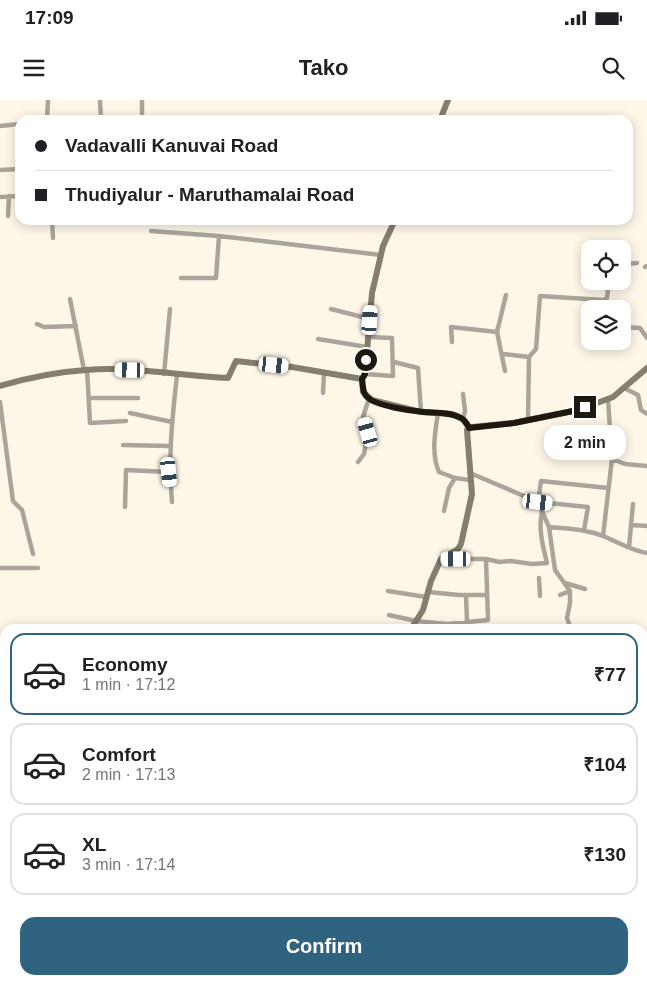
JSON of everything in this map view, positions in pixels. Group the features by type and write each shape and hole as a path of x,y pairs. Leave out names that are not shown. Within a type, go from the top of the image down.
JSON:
{"street":[{"path":"47,115 48,100"},
{"path":"100,100 101,115"},
{"path":"142,100 142,115"},
{"path":"442,115 448,100"},
{"path":"0,126 15,124"},
{"path":"0,170 15,169"},
{"path":"8,196 8,216"},
{"path":"0,197 15,196"},
{"path":"52,225 53,238"},
{"path":"393,225 381,254 372,293 363,392 377,402 421,412 452,414 463,419 469,428"},
{"path":"151,231 218,236 381,254"},
{"path":"181,278 216,278 218,236"},
{"path":"631,263 637,263"},
{"path":"528,420 529,357 536,349 540,296 603,300 607,298 608,290"},
{"path":"505,371 497,332 506,295"},
{"path":"70,299 90,398 90,423 126,421"},
{"path":"164,374 170,309"},
{"path":"331,310 370,320"},
{"path":"38,324 44,327 76,326"},
{"path":"452,342 451,327 497,332"},
{"path":"631,328 640,328 647,338"},
{"path":"0,386 32,376 85,370 130,370 228,378 236,361 292,367 324,373 392,378 394,362 392,338 368,337"},
{"path":"318,339 367,347"},
{"path":"503,354 529,357"},
{"path":"394,362 418,368 421,412"},
{"path":"469,428 528,420 573,411 608,399 647,368"},
{"path":"323,392 324,373"},
{"path":"172,502 169,472 170,446 177,375"},
{"path":"624,388 638,395 641,410 647,414"},
{"path":"463,394 465,411 463,419"},
{"path":"90,398 138,398"},
{"path":"358,462 364,454 368,432 363,417 369,398"},
{"path":"602,536 612,459 608,399"},
{"path":"0,402 13,501 22,510 34,554"},
{"path":"130,412 172,422"},
{"path":"438,413 434,433 438,472 455,478 470,477 538,502 588,507 584,530"},
{"path":"414,624 423,610 430,581 442,559 458,549 461,544 472,494 466,433 469,428"},
{"path":"123,445 170,446"},
{"path":"612,459 625,464 647,466"},
{"path":"125,507 126,470 169,472"},
{"path":"444,511 449,488 455,478"},
{"path":"570,624 568,618 570,591 555,570 549,527 538,502 541,481 608,488"},
{"path":"629,547 633,504"},
{"path":"442,559 486,559 499,562 546,563 540,519 542,511"},
{"path":"632,525 647,526"},
{"path":"549,527 584,530 647,553"},
{"path":"389,615 416,621 447,624 488,620 486,559"},
{"path":"0,568 38,568"},
{"path":"539,578 540,596"},
{"path":"564,583 585,589"},
{"path":"388,591 487,595"},
{"path":"560,596 570,591"},
{"path":"466,595 467,622"}],"route":[{"path":"366,360 365,374 362,379 363,392 367,397 377,402 421,412 452,414 463,419 469,428 514,423 585,407"}]}
